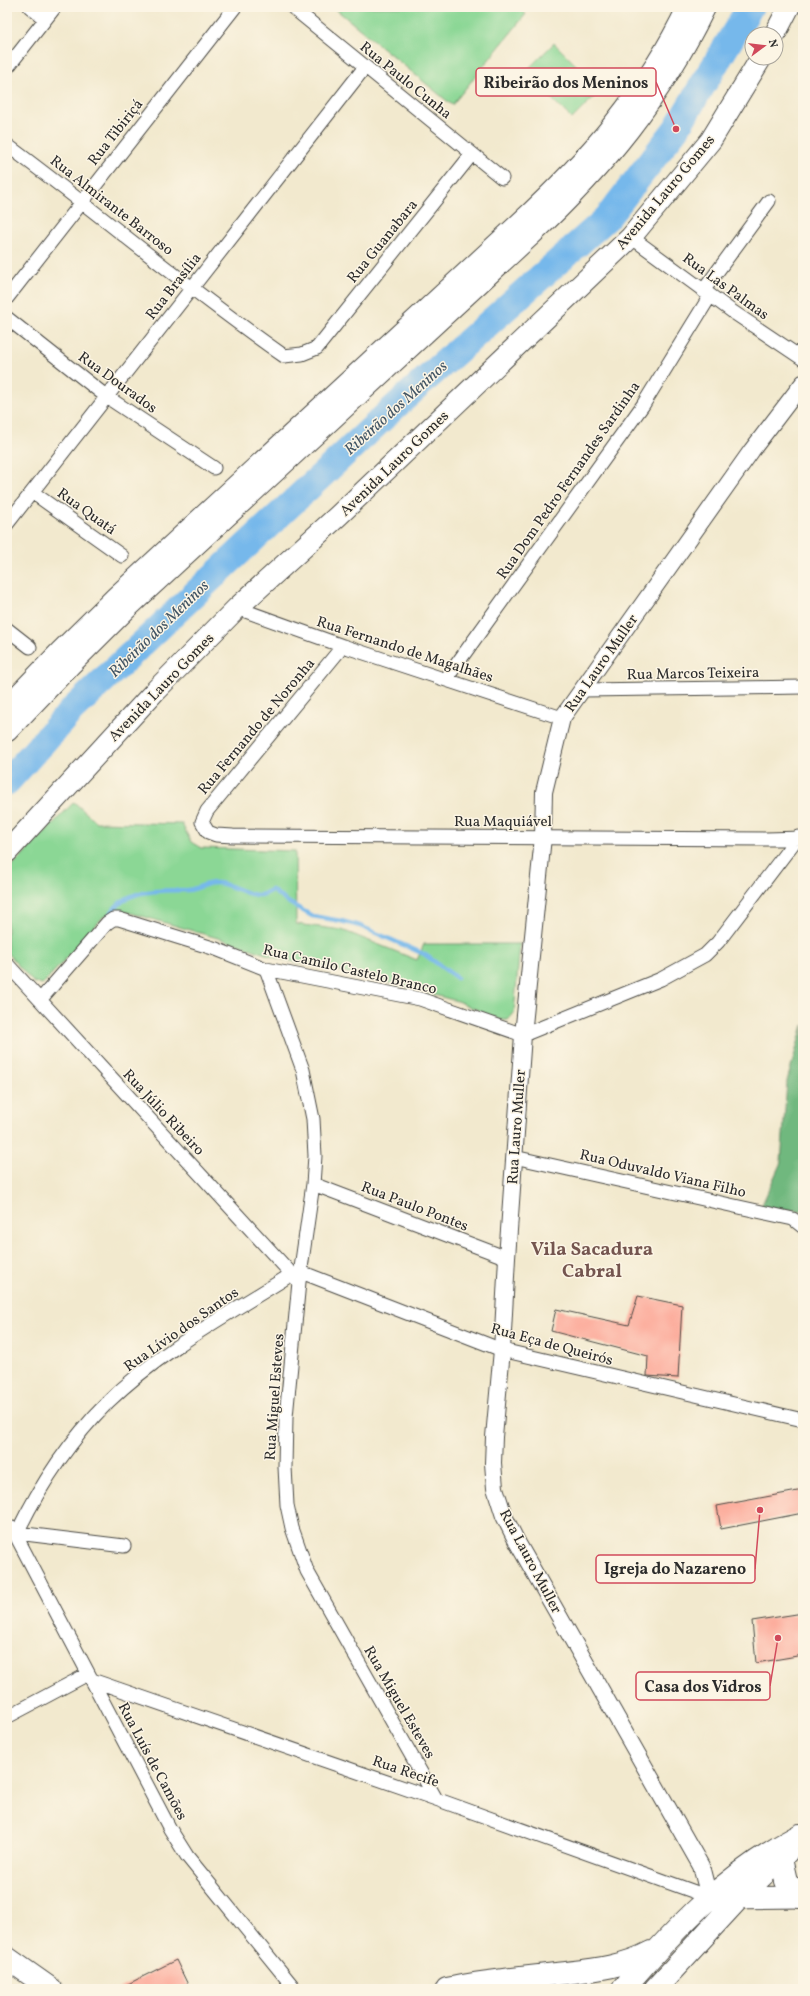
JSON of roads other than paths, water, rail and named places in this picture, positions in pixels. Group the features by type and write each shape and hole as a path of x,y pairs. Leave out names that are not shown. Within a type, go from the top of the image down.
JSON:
{"highway":[{"path":"623,1989 658,1948 709,1897 732,1878 762,1857 802,1834"},
{"path":"659,1986 739,1898 781,1860 802,1834"},
{"path":"781,1860 786,1881 801,1897"},
{"path":"447,1989 495,1981 608,1968 634,1961 658,1948"},
{"path":"7,1958 51,1989"}],"main road":[{"path":"7,707 115,598 387,347 572,173 609,131 635,97 663,54 688,7"},
{"path":"7,731 126,609 531,235 584,184 617,147 646,108 675,65 705,7"},
{"path":"779,26 789,7"},
{"name":"Avenida Lauro Gomes","path":"7,852 156,690 238,608 339,515 631,237 711,140 756,66"},
{"path":"709,1897 801,1897"}],"street":[{"path":"30,7 46,19"},
{"path":"7,68 55,7"},
{"name":"Rua Tibiriçá","path":"7,298 82,200 235,7"},
{"name":"Rua Paulo Cunha","path":"292,7 502,178"},
{"name":"Rua Brasília","path":"7,524 365,67"},
{"name":"Rua Almirante Barroso","path":"7,145 82,200 191,288 284,356 302,354 317,348"},
{"name":"Rua Guanabara","path":"317,348 472,154"},
{"name":"Rua Dom Pedro Fernandes Sardinha","path":"446,680 643,405 707,293 769,201"},
{"name":"Rua Las Palmas","path":"631,237 707,293 803,359"},
{"name":"Rua Dourados","path":"7,318 108,397 214,468"},
{"name":"Rua Lauro Muller","path":"709,1897 701,1866 517,1542 504,1516 495,1488 493,1463 502,1350 506,1258 523,1035 543,837 544,792 562,718 752,450 803,382"},
{"name":"Rua Quatá","path":"32,492 122,556"},
{"name":"Rua Fernando de Magalhães","path":"238,608 343,646 562,718"},
{"path":"7,629 30,647"},
{"name":"Rua Fernando de Noronha","path":"204,829 202,818 217,797 343,646"},
{"name":"Rua Marcos Teixeira","path":"583,690 803,687"},
{"name":"Rua Maquiável","path":"204,829 216,835 233,836 767,839 800,837"},
{"path":"523,1035 661,979 705,955 718,942 800,837"},
{"name":"Rua Camilo Castelo Branco","path":"40,1000 110,920 116,918 216,949 266,969 420,999 523,1035"},
{"name":"Rua Júlio Ribeiro","path":"7,964 297,1276"},
{"name":"Rua Miguel Esteves","path":"266,969 303,1070 313,1119 315,1156 313,1184 297,1276 286,1424 287,1504 292,1528 307,1571 436,1799"},
{"name":"Rua Oduvaldo Viana Filho","path":"514,1157 792,1219 803,1227"},
{"name":"Rua Paulo Pontes","path":"313,1184 506,1258"},
{"name":"Rua Eça de Queirós","path":"297,1276 502,1350 803,1420"},
{"name":"Rua Lívio dos Santos","path":"15,1533 38,1492 60,1459 82,1430 108,1402 159,1360 297,1276"},
{"path":"15,1533 124,1546"},
{"name":"Rua Luís de Camões","path":"15,1533 170,1829 187,1856 296,1989"},
{"path":"7,1717 90,1677"},
{"name":"Rua Recife","path":"90,1677 709,1897"}],"waterway":[{"name":"Ribeirão dos Meninos","path":"7,782 71,711 201,588 399,403 607,218 676,129 750,7"},
{"path":"110,915 125,899 144,892 188,890 213,883 228,885 253,895 262,895 272,890 286,901 312,916 360,926 424,954 457,978"}],"place":[{"name":"Ribeirão dos Meninos","path":"676,129"},
{"name":"Igreja do Nazareno","path":"760,1510"},
{"name":"Casa dos Vidros","path":"778,1638"}],"district":[{"name":"Vila Sacadura Cabral","path":"592,1259"}]}
